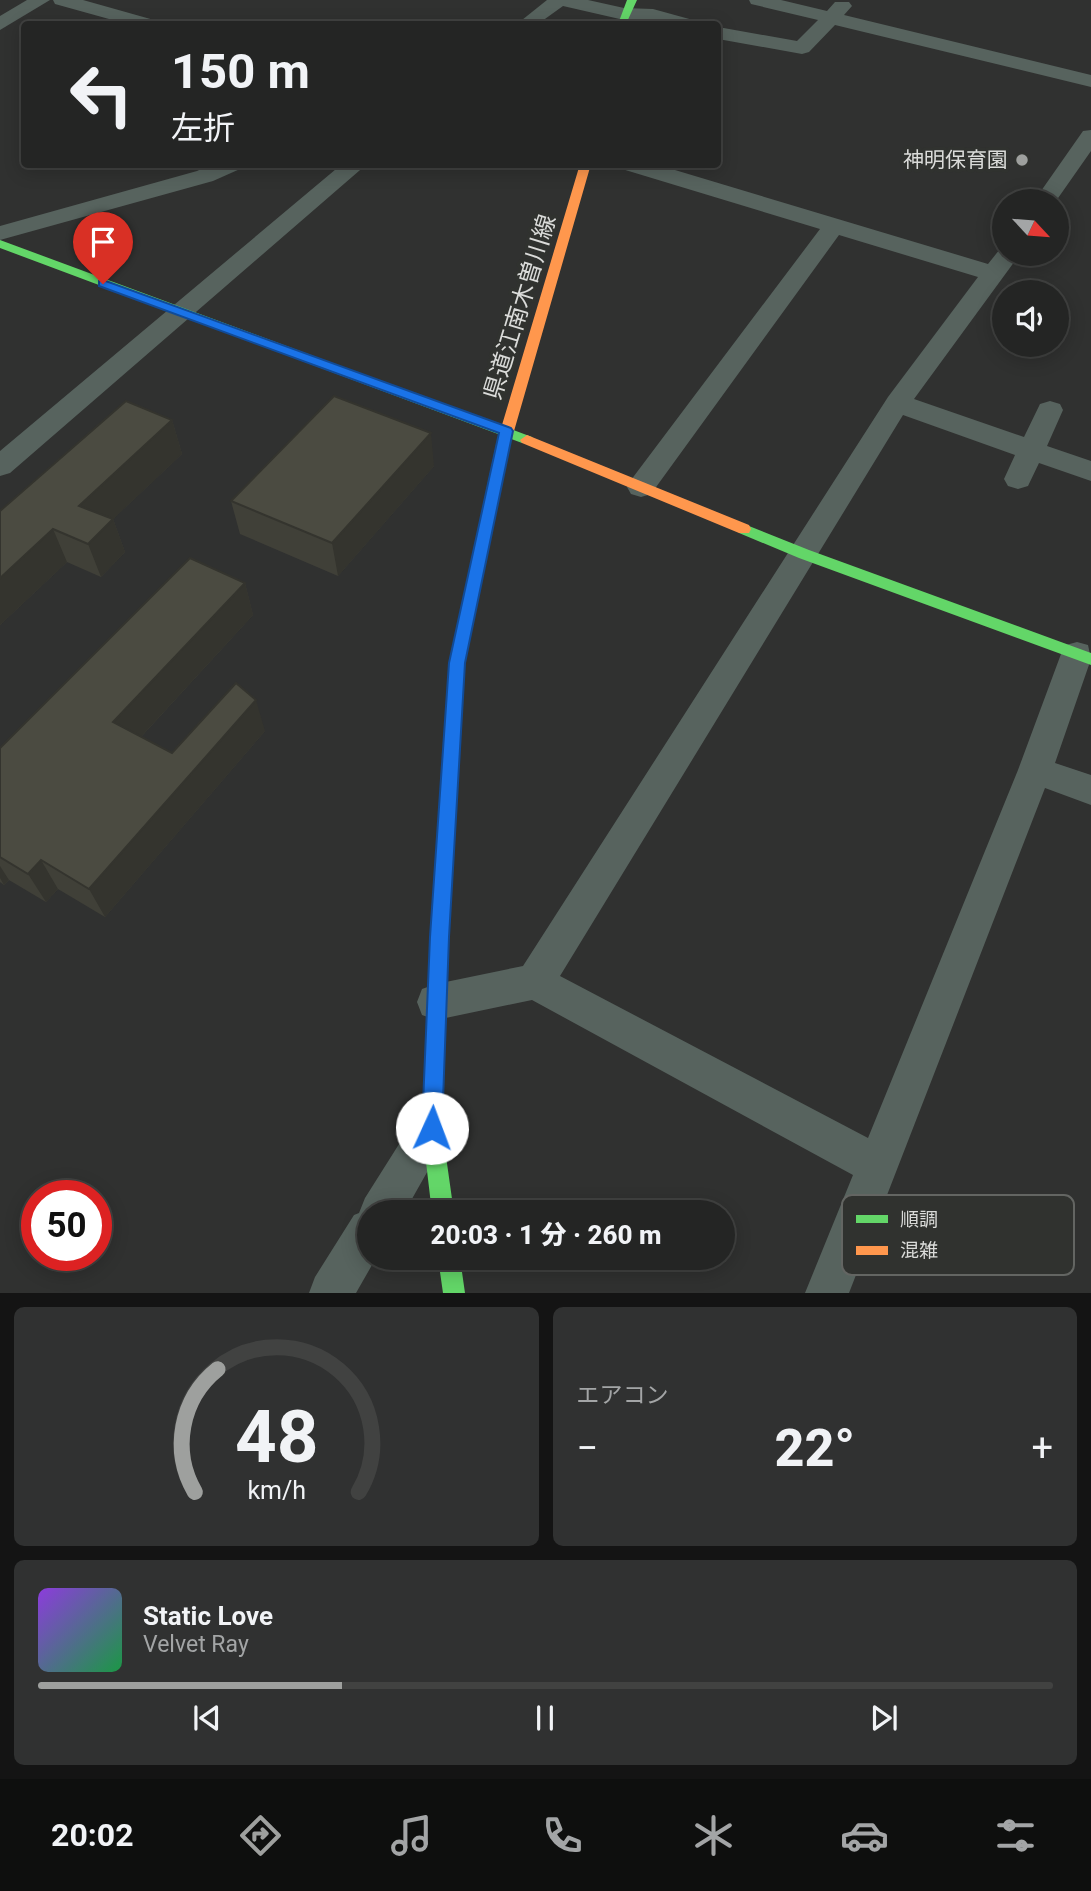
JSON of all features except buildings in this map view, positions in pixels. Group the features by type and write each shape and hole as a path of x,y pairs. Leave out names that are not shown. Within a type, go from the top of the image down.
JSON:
{"main road":[{"name":"県道江南木曽川線","path":"441,1200 432,1128 436,1002 457,663 506,431 585,168"},
{"path":"0,244 180,313 506,431 804,554 1084,656"},
{"path":"451,1270 454,1293"}],"street":[{"path":"0,24 41,0"},
{"path":"62,0 136,21"},
{"path":"530,21 561,0 675,21"},
{"path":"758,0 1091,81"},
{"path":"721,34 802,48 848,0"},
{"path":"1053,189 1091,136"},
{"path":"0,233 205,176 223,168"},
{"path":"0,466 351,168"},
{"path":"663,169 834,227 992,262"},
{"path":"640,487 834,227"},
{"path":"535,982 897,403 1000,266"},
{"path":"897,403 1091,471"},
{"path":"1018,479 1050,410"},
{"path":"866,1195 1035,769 1084,656"},
{"path":"1035,769 1091,790"},
{"path":"436,1002 535,982 878,1166"},
{"path":"388,1200 432,1128"},
{"path":"331,1293 357,1250"},
{"path":"827,1293 842,1256"}],"traffic: fast":[{"path":"623,21 632,0"},
{"path":"0,244 527,440"},
{"path":"441,1200 432,1128 439,937 457,663 503,445"},
{"path":"744,529 804,554 1091,659"},
{"path":"451,1270 454,1293"}],"traffic: slow":[{"path":"503,445 585,168"},
{"path":"527,440 744,529"}],"place":[{"name":"神明保育園","path":"1022,160"}],"route":[{"path":"103,284 506,431 457,663 439,937 432,1128"}]}
